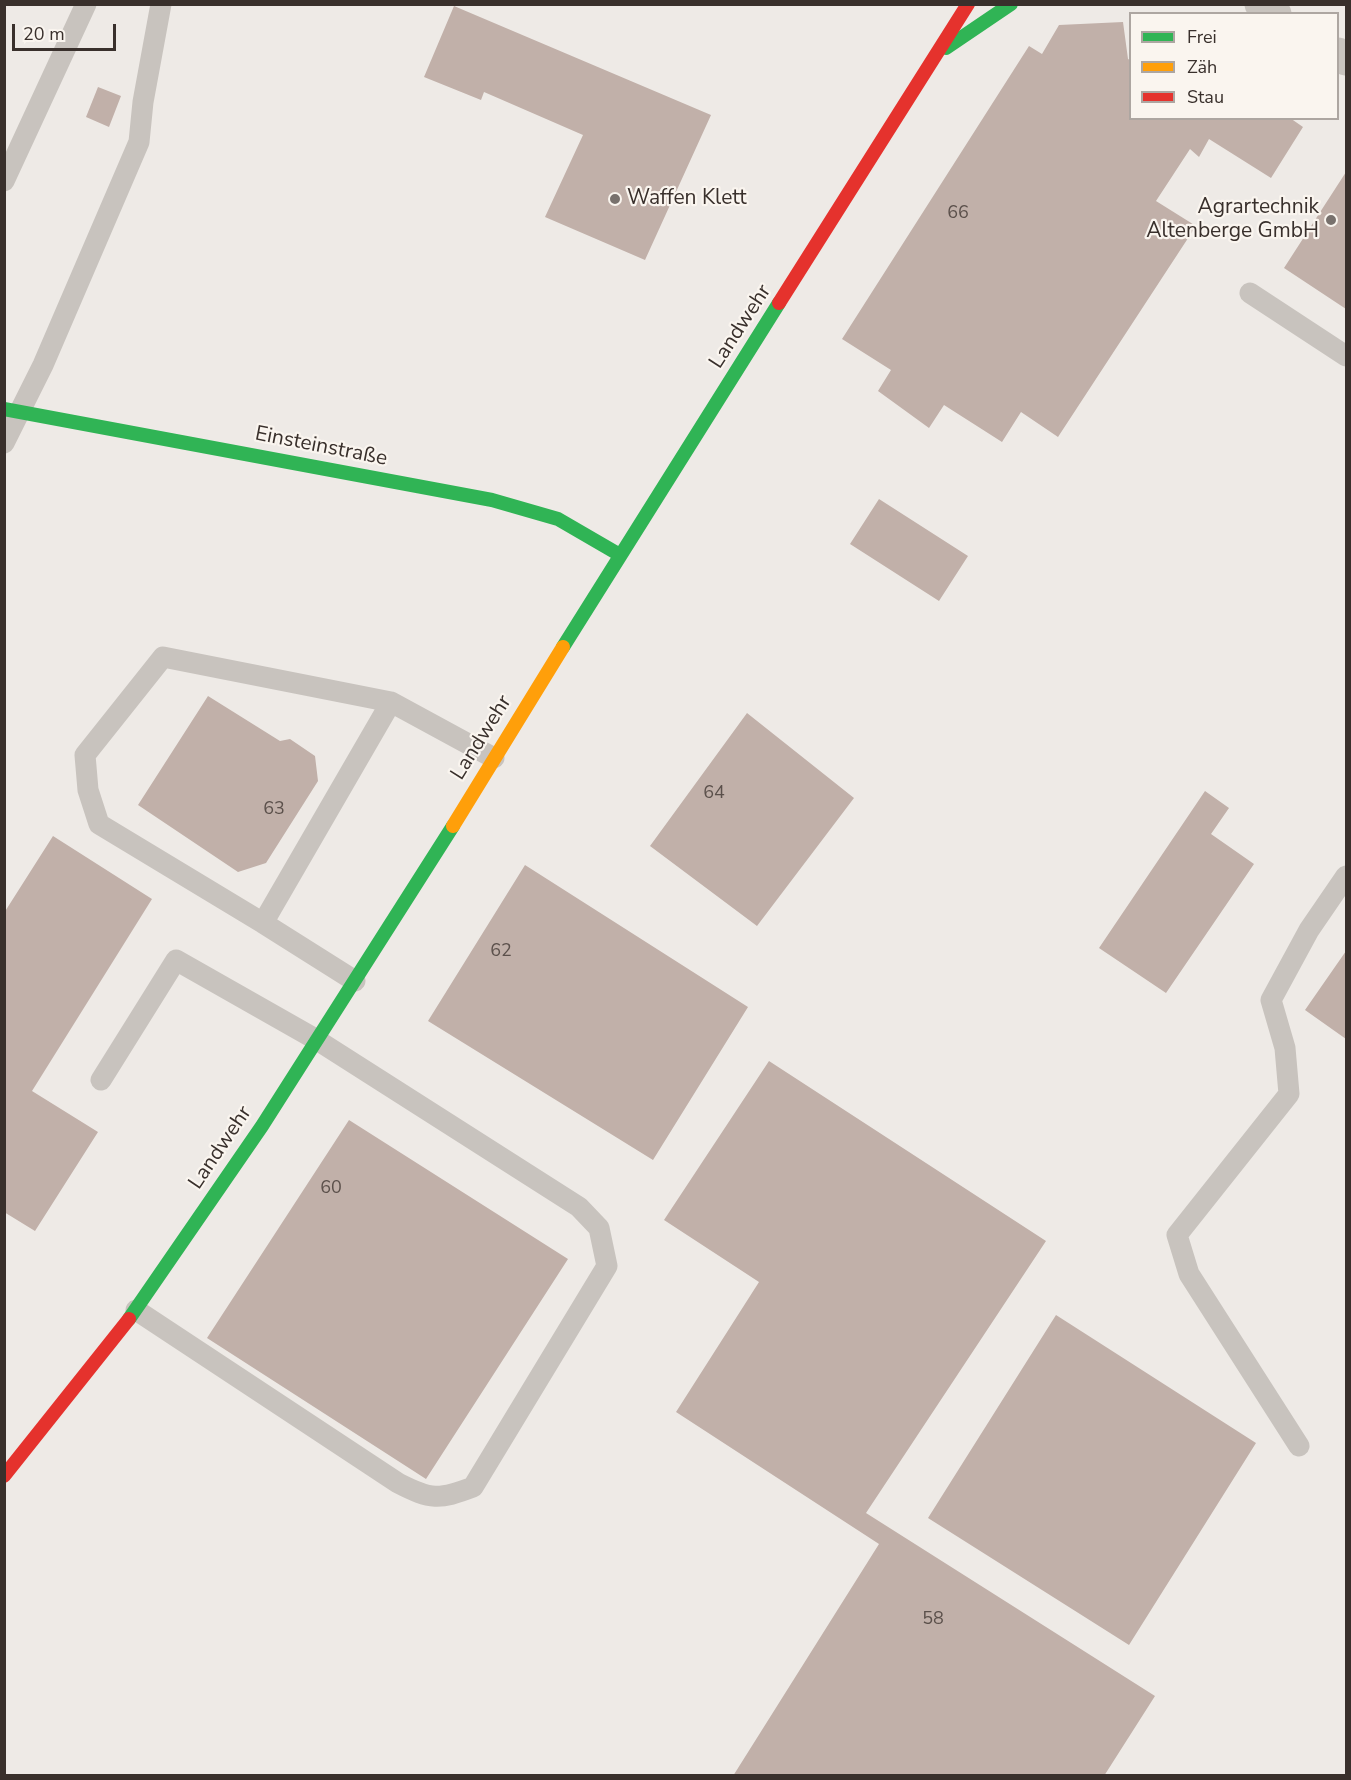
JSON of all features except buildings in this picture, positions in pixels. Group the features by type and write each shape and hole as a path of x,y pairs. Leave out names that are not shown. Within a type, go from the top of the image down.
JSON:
{"main road":[{"name":"Landwehr","path":"4,1476 136,1310 317,1040 968,4"},
{"path":"935,56 1011,4"},
{"name":"Einsteinstraße","path":"12,411 492,500 558,519 620,555"}],"lane":[{"path":"4,181 86,4"},
{"path":"4,443 12,411 139,142 142,102 161,4"},
{"path":"1250,293 1347,356"},
{"path":"355,981 99,824 88,790 85,755 164,657 391,702 494,758"},
{"path":"263,924 391,702"},
{"path":"1299,1446 1189,1274 1177,1235 1289,1094 1285,1048 1271,1000 1309,930 1347,876"},
{"path":"101,1080 176,960 317,1040 558,1192 579,1207 599,1228 607,1266 473,1486 445,1497 417,1493 407,1488 136,1310"}],"traffic: fast":[{"path":"946,48 1011,4"},
{"path":"563,647 779,303"},
{"path":"4,409 492,500 558,519 620,555"},
{"path":"129,1319 262,1126 453,826"}],"traffic: slow":[{"path":"453,826 563,647"}],"traffic: jam":[{"path":"779,303 968,4"},
{"path":"4,1476 129,1319"}],"place":[{"name":"Waffen Klett","path":"615,199"},
{"name":"Agrartechnik Altenberge GmbH","path":"1331,220"}]}
